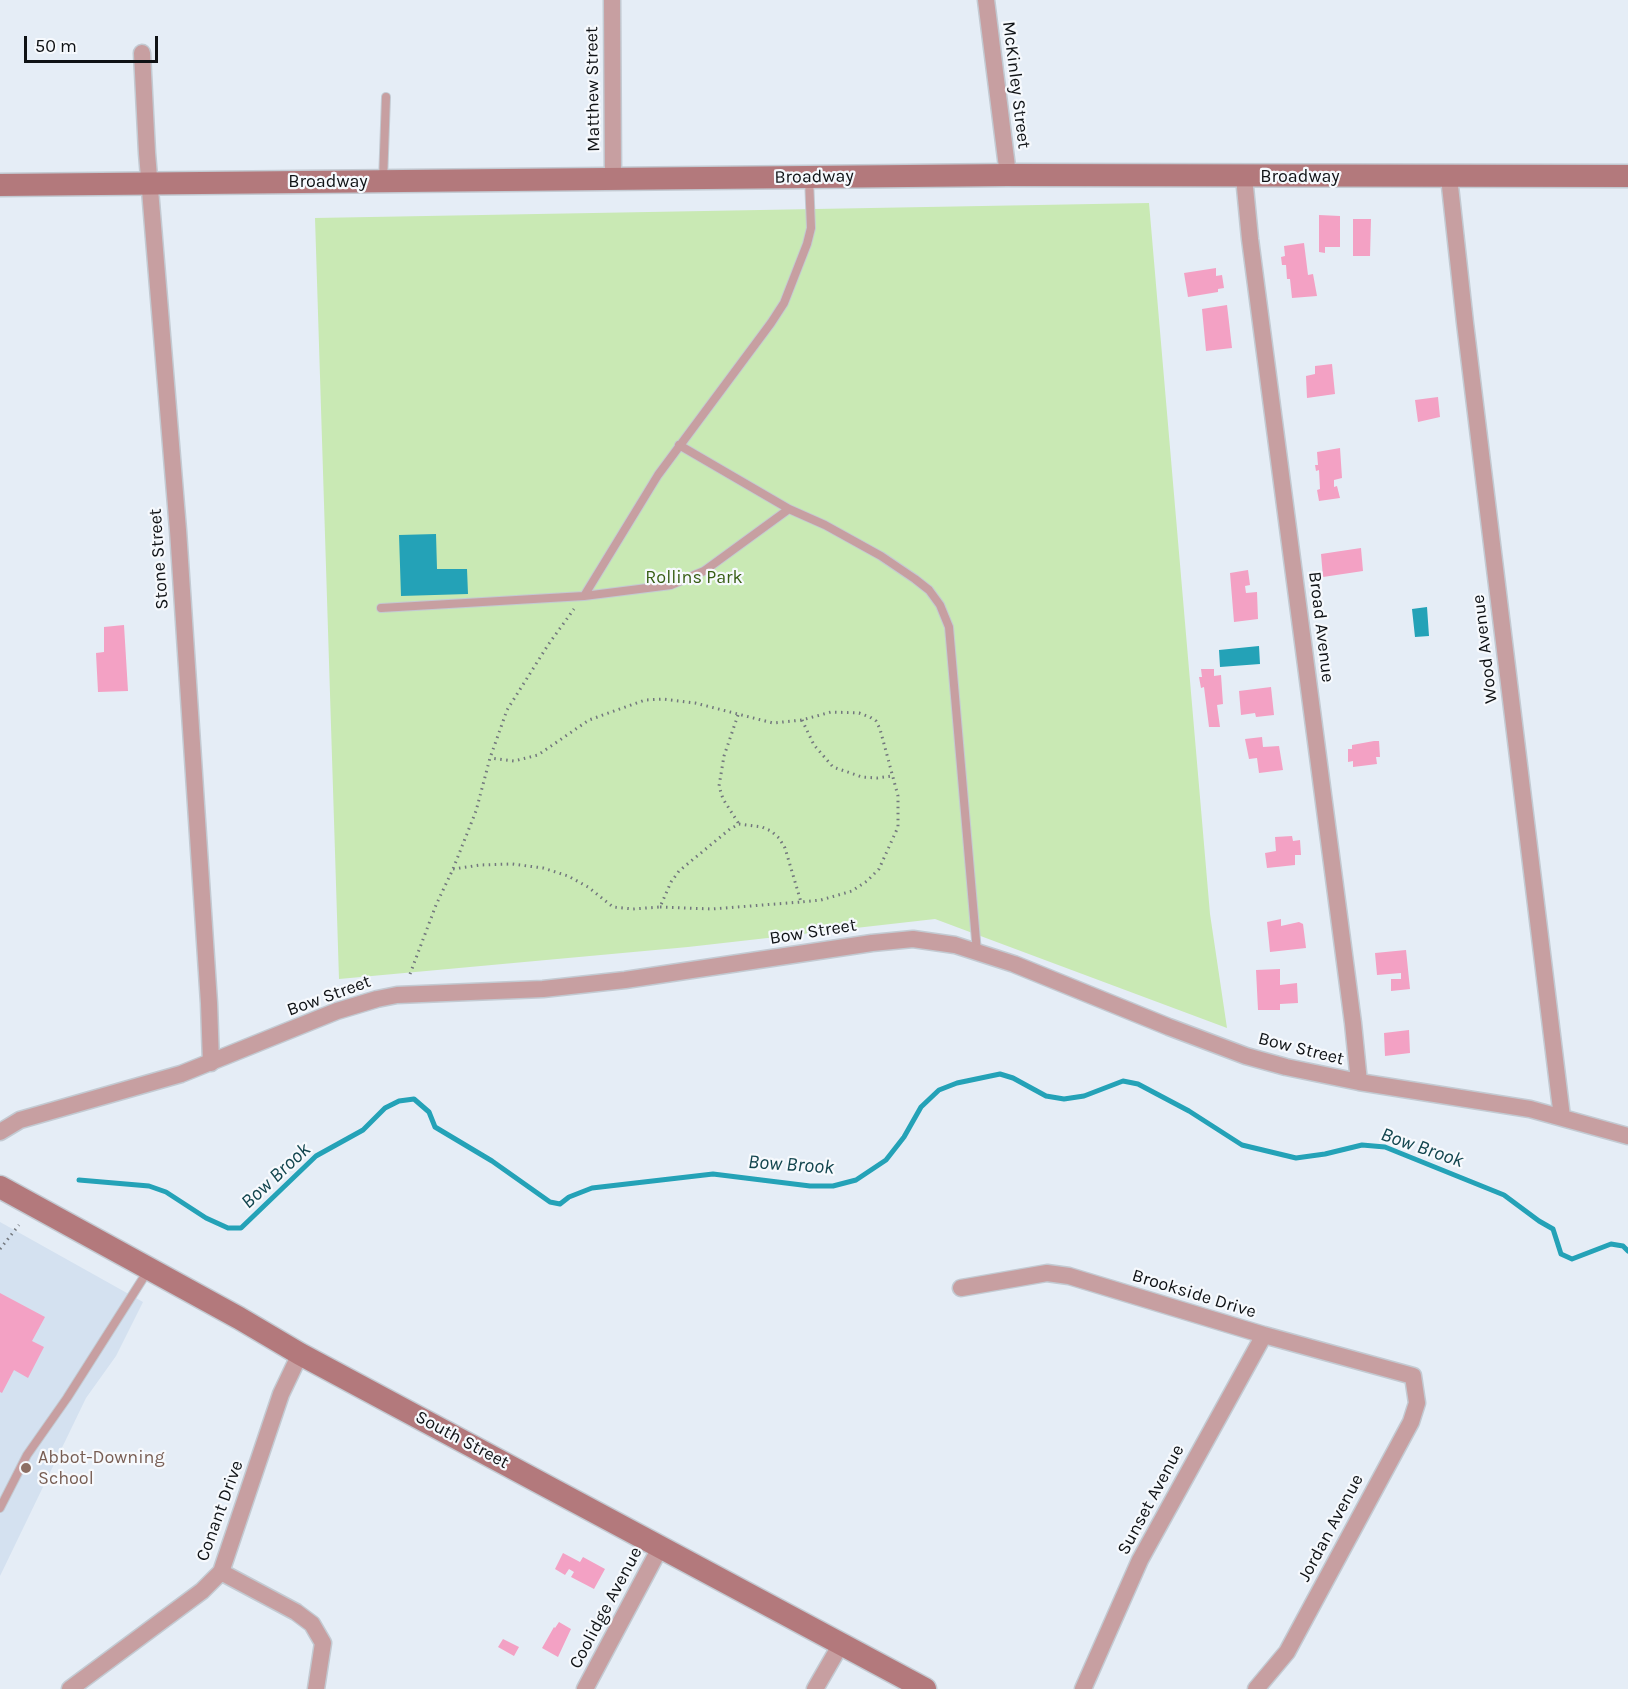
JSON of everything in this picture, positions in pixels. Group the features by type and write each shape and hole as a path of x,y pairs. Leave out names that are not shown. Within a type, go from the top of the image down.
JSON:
{"street":[{"name":"Matthew Street","path":"612,0 613,178"},
{"name":"McKinley Street","path":"986,0 1008,175"},
{"name":"Stone Street","path":"142,53 147,153 178,542 211,1063"},
{"name":"Broadway","path":"0,185 1008,175 1628,176"},
{"name":"Broad Avenue","path":"1244,177 1250,239 1359,1082"},
{"name":"Wood Avenue","path":"1449,177 1466,335 1562,1117"},
{"name":"Bow Street","path":"0,1132 20,1120 181,1074 337,1011 397,994 555,988 914,939 955,945 1014,964 1246,1056 1359,1082 1530,1109 1628,1136"},
{"name":"South Street","path":"0,1187 300,1354 925,1689"},
{"name":"Brookside Drive","path":"962,1288 1047,1273 1069,1276 1264,1335 1413,1376"},
{"name":"Sunset Avenue","path":"1083,1689 1140,1560 1264,1335"},
{"name":"Conant Drive","path":"70,1689 202,1591 220,1572 281,1394 300,1354"},
{"name":"Jordan Avenue","path":"1256,1689 1287,1652 1411,1422 1417,1403 1413,1376"},
{"name":"Coolidge Avenue","path":"585,1689 661,1546"},
{"path":"220,1572 296,1612 312,1624 323,1642 316,1689"},
{"path":"815,1689 841,1644"}],"lane":[{"path":"383,182 387,97"},
{"path":"584,596 658,475 784,303 811,228 809,177"},
{"path":"679,445 789,509 825,525 881,556 929,590 940,605 949,627 976,952"},
{"path":"381,608 584,596 670,585 704,571 789,509"},
{"path":"0,1508 27,1455 68,1398 149,1269"}],"path":[{"path":"411,974 436,905 476,812 490,758 504,718 518,691 548,645 584,596"},
{"path":"453,869 496,864 543,868 578,881 613,907 633,909 660,907 712,909 801,902 836,897 852,891 867,881 879,869 898,827 898,796 880,729 876,721 870,717 847,711 773,723 695,703 663,699 645,700 589,720 538,755 514,761 490,758"},
{"path":"738,715 723,756 719,786 723,799 739,824"},
{"path":"802,720 814,745 834,767 862,777 892,776"},
{"path":"660,907 671,882 679,871 739,824 762,827 780,838 801,902"},
{"path":"0,1249 19,1225"}],"shaded area":[{"name":"Abbot-Downing School","path":"0,1222 143,1302 116,1356 86,1398 0,1576"}],"green space":[{"name":"Rollins Park","path":"1149,203 1210,914 1227,1028 935,919 688,947 339,979 315,218"}],"water":[{"path":"436,534 437,569 467,569 468,594 401,596 399,535"},
{"path":"1427,607 1429,636 1415,637 1412,609"},
{"path":"1259,646 1260,664 1220,667 1219,650"}],"building":[{"path":"1319,215 1340,216 1340,247 1325,247 1325,253 1319,252"},
{"path":"1353,219 1371,219 1370,256 1353,256"},
{"path":"1304,243 1308,275 1313,274 1317,296 1292,298 1290,279 1287,279 1286,265 1282,265 1281,257 1285,256 1284,246"},
{"path":"1216,268 1216,276 1222,275 1224,288 1218,289 1218,292 1188,297 1184,273"},
{"path":"1227,305 1232,348 1206,351 1202,309"},
{"path":"1332,364 1335,394 1307,398 1306,376 1315,374 1315,366"},
{"path":"1438,397 1440,417 1418,422 1415,400"},
{"path":"1340,448 1342,478 1334,480 1334,487 1337,486 1340,498 1319,501 1317,490 1320,489 1319,470 1316,471 1315,465 1318,465 1317,452"},
{"path":"1361,548 1363,571 1323,577 1321,554"},
{"path":"1248,570 1250,585 1245,586 1246,593 1257,592 1258,619 1234,622 1230,573"},
{"path":"124,625 128,691 98,692 96,653 104,652 104,627"},
{"path":"1201,669 1214,669 1214,676 1221,675 1223,704 1217,705 1220,727 1209,727 1204,687 1201,688 1199,677 1202,677"},
{"path":"1271,687 1274,715 1256,717 1255,713 1241,715 1239,691"},
{"path":"1262,737 1263,747 1279,746 1283,770 1259,773 1257,758 1249,759 1245,739"},
{"path":"1379,741 1380,757 1376,757 1377,764 1353,767 1353,761 1348,762 1348,749 1352,749 1352,745"},
{"path":"1292,836 1293,841 1300,840 1301,855 1295,855 1295,865 1267,868 1265,853 1276,851 1275,837"},
{"path":"1281,919 1281,926 1299,922 1303,924 1306,948 1270,952 1267,922"},
{"path":"1406,950 1410,989 1391,991 1391,979 1401,979 1401,973 1377,975 1375,953"},
{"path":"1280,969 1280,985 1297,983 1298,1003 1280,1004 1280,1010 1258,1010 1256,970"},
{"path":"1409,1030 1410,1053 1385,1056 1384,1033"},
{"path":"0,1293 45,1317 32,1341 44,1347 28,1378 14,1370 2,1393 0,1392"},
{"path":"563,1553 580,1562 583,1557 605,1569 594,1589 571,1577 574,1572 569,1569 565,1575 555,1569"},
{"path":"559,1622 571,1629 558,1657 542,1648"},
{"path":"503,1639 519,1647 514,1656 498,1647"}],"waterway":[{"name":"Bow Brook","path":"79,1180 149,1186 166,1192 206,1218 228,1228 241,1228 316,1156 363,1130 385,1108 399,1101 414,1099 429,1112 435,1127 492,1161 550,1202 560,1204 569,1197 592,1188 713,1174 810,1186 833,1186 856,1180 886,1160 904,1137 921,1107 939,1090 957,1083 1000,1074 1013,1078 1046,1096 1064,1099 1084,1096 1123,1081 1138,1084 1189,1111 1242,1145 1296,1158 1362,1145 1385,1147 1504,1195 1553,1229 1561,1254 1572,1259 1611,1244 1623,1246 1628,1251"}],"place":[{"name":"Abbot-Downing School","path":"26,1468"}]}
